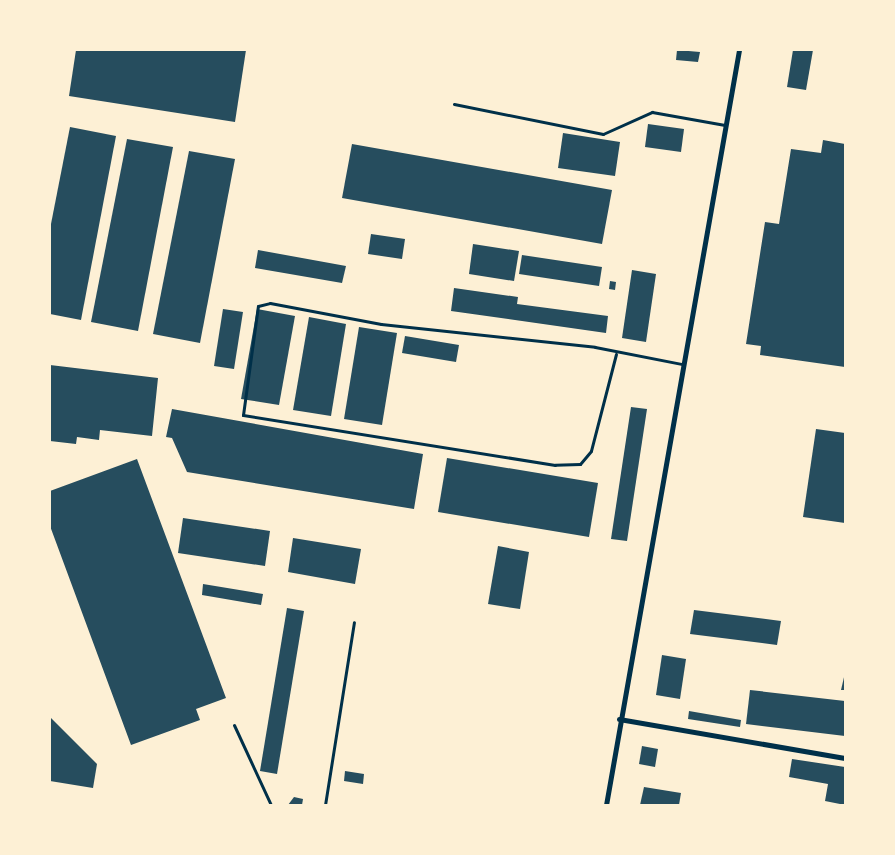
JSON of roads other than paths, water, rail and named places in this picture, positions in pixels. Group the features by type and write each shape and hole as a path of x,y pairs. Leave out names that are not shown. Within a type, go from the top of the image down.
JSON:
{"street":[{"path":"606,805 682,364 739,50"},
{"path":"620,718 845,758"}],"lane":[{"path":"454,104 603,134 652,112 725,125"},
{"path":"616,354 591,451 580,464 555,465 243,415 258,306 270,303 381,324 595,347 616,354 682,364"},
{"path":"325,805 354,622"},
{"path":"234,725 271,805"}]}
